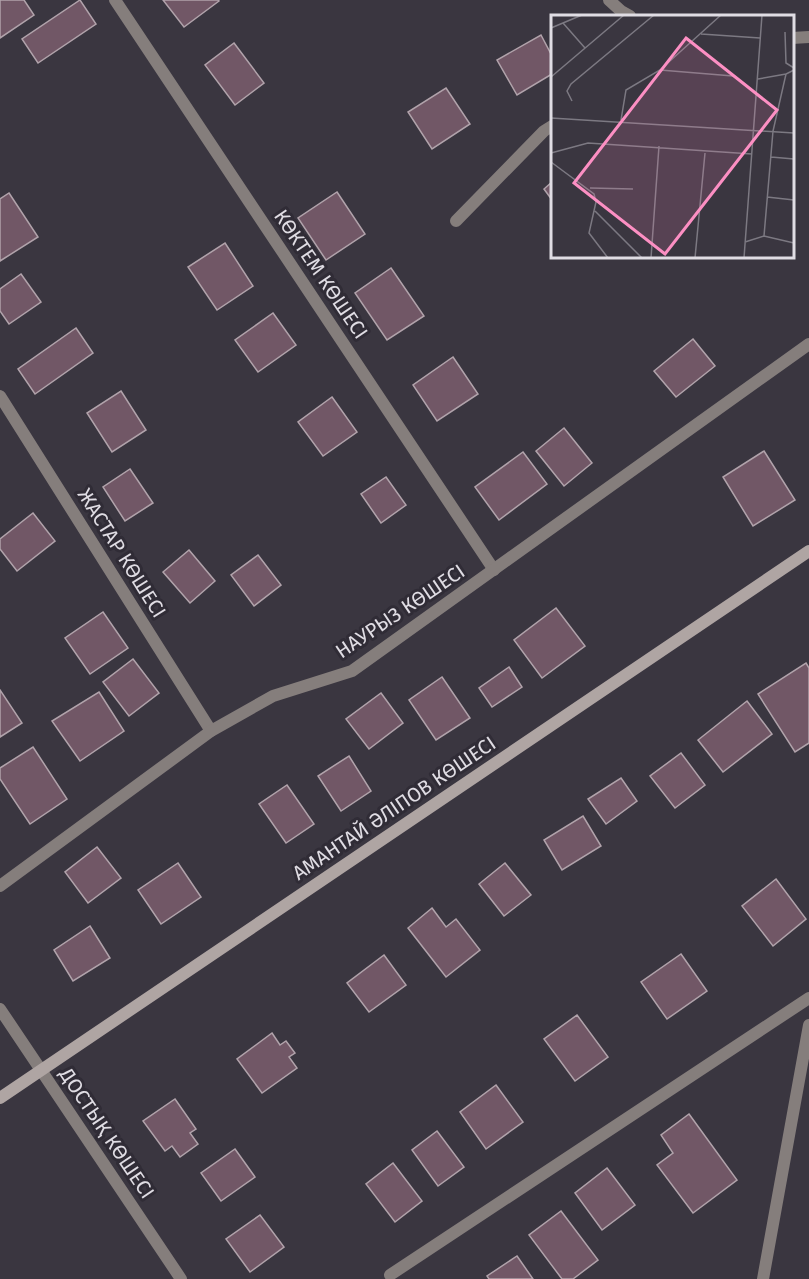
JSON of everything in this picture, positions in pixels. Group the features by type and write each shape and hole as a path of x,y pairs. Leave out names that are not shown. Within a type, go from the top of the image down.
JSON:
{"main road":[{"name":"АМАНТАЙ ӘЛІПОВ КӨШЕСІ","path":"0,1098 809,551"}],"street":[{"name":"КӨКТЕМ КӨШЕСІ","path":"115,0 494,570"},
{"path":"609,0 621,12 628,15"},
{"path":"794,38 809,37"},
{"path":"456,221 544,131 551,127"},
{"name":"НАУРЫЗ КӨШЕСІ","path":"0,886 211,731 273,696 352,671 809,344"},
{"name":"ЖАСТАР КӨШЕСІ","path":"0,396 211,731"},
{"path":"390,1275 809,998"},
{"name":"ДОСТЫҚ КӨШЕСІ","path":"0,1009 181,1279"},
{"path":"763,1279 809,1025"}],"building":[{"path":"0,0 24,0 34,15 0,38"},
{"path":"80,0 96,24 38,63 22,39"},
{"path":"163,0 218,0 219,1 184,27"},
{"path":"541,35 551,54 551,75 517,95 497,60"},
{"path":"234,43 264,83 235,105 205,65"},
{"path":"446,88 470,124 432,149 408,112"},
{"path":"551,183 551,199 544,189"},
{"path":"337,192 365,234 326,260 298,218"},
{"path":"9,193 38,237 0,261 0,199"},
{"path":"225,243 253,286 217,310 188,267"},
{"path":"391,268 424,316 387,340 355,293"},
{"path":"21,274 41,302 9,324 0,311 0,289"},
{"path":"273,313 296,345 258,372 235,340"},
{"path":"76,328 93,353 35,394 18,369"},
{"path":"693,339 715,366 676,397 654,371"},
{"path":"453,357 478,394 437,421 413,385"},
{"path":"121,391 146,430 112,452 87,413"},
{"path":"332,397 357,432 323,456 298,422"},
{"path":"564,428 592,463 564,486 536,451"},
{"path":"764,451 795,500 753,526 723,477"},
{"path":"523,452 547,484 499,520 475,487"},
{"path":"130,469 153,503 125,521 103,487"},
{"path":"386,477 406,505 381,523 361,494"},
{"path":"33,513 55,541 17,571 0,549 0,539"},
{"path":"189,550 215,581 190,603 163,572"},
{"path":"258,555 281,585 254,606 231,575"},
{"path":"556,608 585,646 542,678 514,640"},
{"path":"103,612 128,648 90,674 65,638"},
{"path":"133,659 159,693 129,716 103,682"},
{"path":"806,663 809,668 809,743 795,752 758,694"},
{"path":"509,667 522,687 492,707 479,688"},
{"path":"442,677 470,718 436,740 409,700"},
{"path":"0,690 22,723 0,737"},
{"path":"99,692 124,731 80,761 52,721"},
{"path":"381,693 403,723 369,749 346,719"},
{"path":"747,701 772,734 723,772 698,740"},
{"path":"33,747 67,799 30,824 0,779 0,768"},
{"path":"681,753 705,785 675,808 650,776"},
{"path":"349,756 371,791 341,811 318,776"},
{"path":"621,778 637,801 606,824 588,799"},
{"path":"287,785 314,824 286,843 259,804"},
{"path":"583,816 601,846 562,870 544,840"},
{"path":"97,847 121,878 88,903 65,872"},
{"path":"178,863 201,897 161,924 138,890"},
{"path":"505,863 531,895 504,916 479,884"},
{"path":"776,879 806,919 773,946 742,906"},
{"path":"432,908 446,927 456,919 480,950 446,977 408,928"},
{"path":"90,926 110,958 73,981 54,950"},
{"path":"681,954 707,991 667,1019 641,982"},
{"path":"384,955 406,985 369,1012 347,983"},
{"path":"577,1015 608,1057 575,1081 544,1039"},
{"path":"272,1033 280,1045 286,1041 295,1053 289,1057 297,1068 262,1093 237,1059"},
{"path":"496,1085 523,1122 486,1149 460,1112"},
{"path":"175,1099 196,1129 190,1133 198,1144 180,1157 172,1146 165,1151 143,1121"},
{"path":"689,1114 737,1180 693,1213 657,1165 673,1153 661,1135"},
{"path":"437,1131 464,1167 438,1186 412,1150"},
{"path":"235,1149 255,1177 221,1201 201,1173"},
{"path":"393,1163 422,1201 395,1222 366,1184"},
{"path":"607,1168 635,1205 602,1230 575,1193"},
{"path":"561,1211 598,1260 573,1279 562,1279 529,1235"},
{"path":"260,1215 284,1247 250,1272 226,1239"},
{"path":"517,1256 533,1279 489,1279 487,1276"}]}
